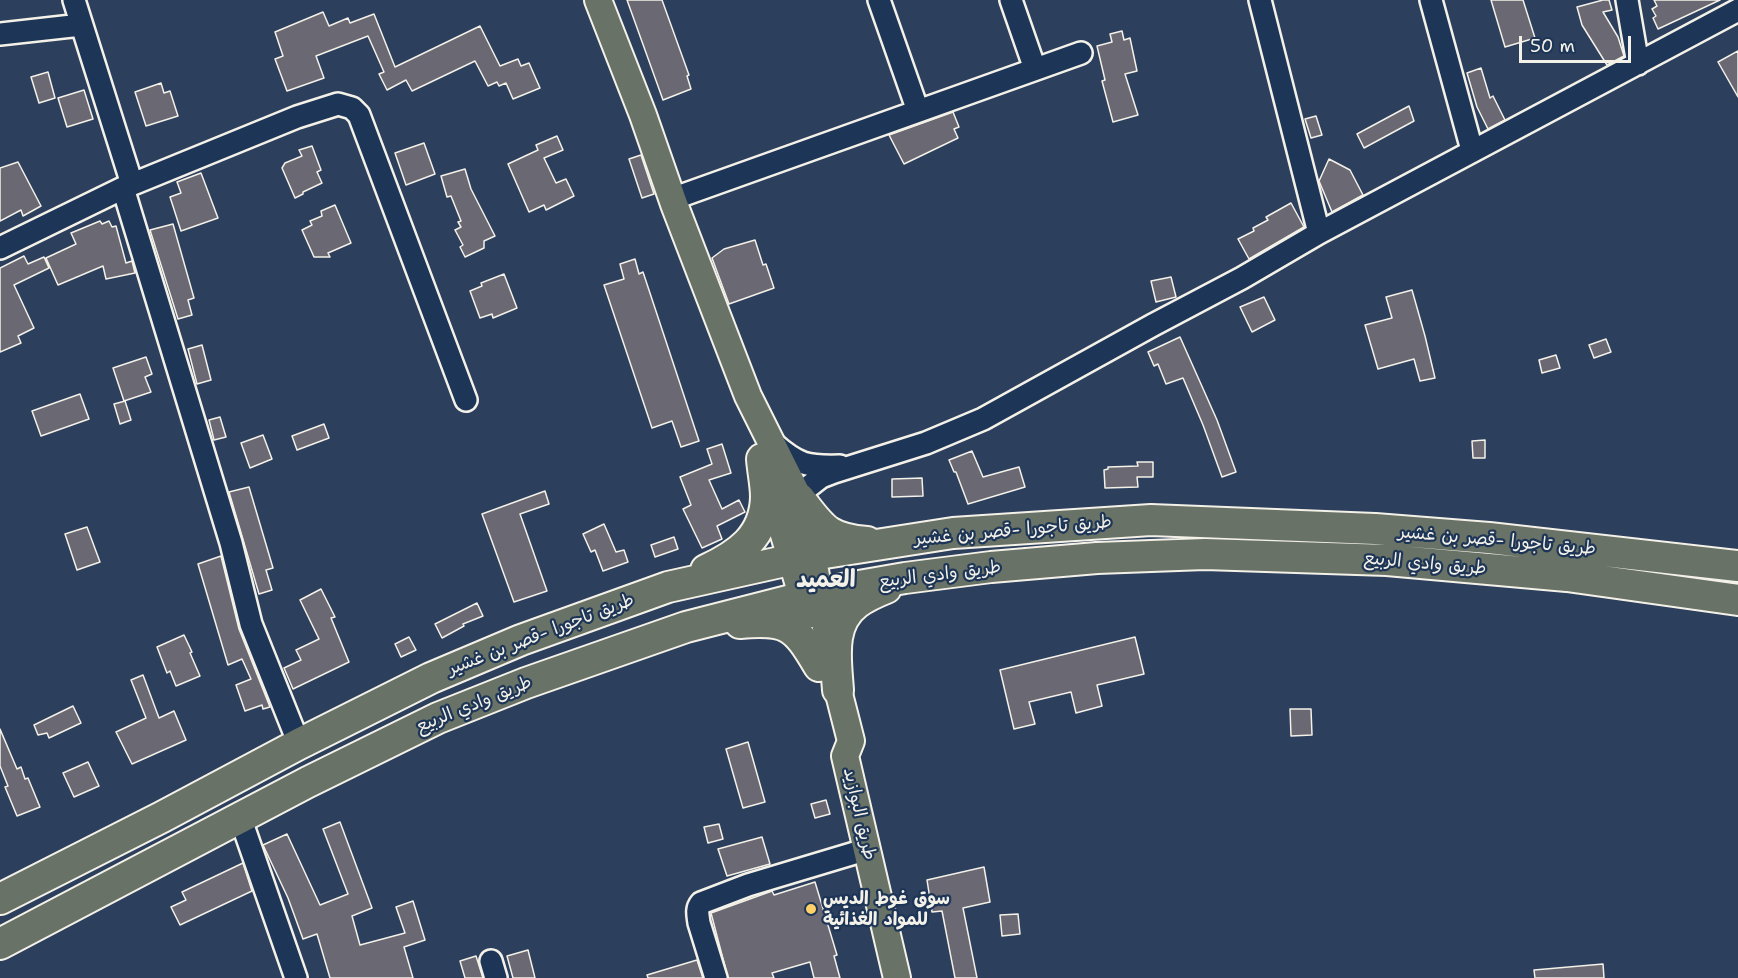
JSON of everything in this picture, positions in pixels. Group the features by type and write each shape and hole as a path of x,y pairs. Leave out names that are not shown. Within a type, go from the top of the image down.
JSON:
{"highway":[{"path":"668,587 732,557 750,541 764,509 767,451"},
{"path":"798,496 829,533 849,541 885,544"},
{"name":"طريق تاجورا -قصر بن غشير","path":"0,899 162,818 298,744 431,678 521,640 668,587 803,557 953,533 1151,520 1262,523 1489,538 1738,566"},
{"name":"طريق وادي الربيع","path":"0,944 240,817 438,718 526,683 686,627 811,594 905,578 991,567 1097,558 1205,554 1387,560 1567,576 1738,600"},
{"path":"838,690 836,638 847,612 857,603 905,578"},
{"path":"686,627 776,622 800,637 819,666"},
{"path":"162,818 176,852"}],"main road":[{"path":"598,0 748,396 767,451 779,520 803,557"},
{"path":"767,451 798,496 803,557 811,594 851,741 845,756 835,745 819,666 811,594"},
{"name":"طريق البوازيد","path":"845,756 897,978"}],"street":[{"path":"74,0 122,148 127,186 231,543 251,624 298,744"},
{"path":"879,0 918,111"},
{"path":"1011,0 1035,69"},
{"path":"1260,0 1319,232"},
{"path":"1431,0 1472,150"},
{"path":"1627,0 1638,64"},
{"path":"798,496 821,477 849,466 926,444 982,419 1242,278 1319,232 1738,10"},
{"path":"0,34 81,25"},
{"path":"672,199 1081,53"},
{"path":"0,248 127,186 324,108 338,104 352,108 359,115 466,400"},
{"path":"767,451 787,456 806,465 849,466"},
{"path":"240,817 296,978"},
{"path":"716,978 697,913 701,903 748,885 868,849"}],"building":[{"path":"627,0 662,0 689,75 687,76 691,89 663,100"},
{"path":"1491,0 1523,0 1535,38 1505,47"},
{"path":"1609,0 1612,10 1603,12 1618,37 1624,56 1607,65 1582,25 1577,7"},
{"path":"1654,0 1720,0 1658,29 1653,18 1656,16 1652,9 1657,6"},
{"path":"323,12 329,26 348,18 350,23 374,14 395,67 480,26 500,66 518,59 521,66 529,63 540,88 513,99 506,83 499,86 497,82 488,86 475,61 412,91 406,80 387,90 379,74 384,72 368,36 316,56 324,78 287,91 275,59 283,56 275,32"},
{"path":"1122,31 1124,40 1130,38 1137,71 1125,74 1138,115 1113,122 1102,81 1105,80 1097,46 1112,42 1110,34"},
{"path":"1738,51 1738,97 1718,62"},
{"path":"1481,68 1490,98 1493,96 1505,120 1488,129 1477,107 1467,73"},
{"path":"48,72 55,98 39,103 31,77"},
{"path":"161,83 164,93 170,91 178,116 146,126 135,92"},
{"path":"84,90 93,119 67,127 58,98"},
{"path":"1409,106 1414,121 1364,148 1357,134"},
{"path":"953,112 959,127 954,129 958,138 904,164 889,135"},
{"path":"1316,116 1322,135 1311,138 1305,119"},
{"path":"557,136 563,150 544,158 556,183 566,179 574,196 546,210 544,205 529,212 508,164 538,150 536,145"},
{"path":"424,143 435,174 406,185 395,153"},
{"path":"312,146 321,170 317,172 322,183 295,198 282,168 285,163 302,156 299,150"},
{"path":"641,155 654,194 642,198 629,159"},
{"path":"1329,159 1350,170 1363,195 1332,212 1319,181"},
{"path":"18,162 41,206 23,216 21,210 0,221 0,168"},
{"path":"465,169 471,189 495,236 484,241 484,248 465,257 460,247 463,245 455,230 461,227 458,222 461,221 451,196 447,197 441,176"},
{"path":"201,173 218,218 181,231 170,197 181,193 177,182"},
{"path":"1291,203 1304,227 1249,259 1238,239 1254,231 1253,228 1268,220 1266,217"},
{"path":"335,205 351,243 328,253 330,257 314,257 302,230 312,225 310,221 322,216 321,211"},
{"path":"100,221 102,224 109,221 112,227 116,226 126,263 132,261 135,273 106,279 103,266 58,285 46,258 76,244 71,233"},
{"path":"173,224 194,298 188,300 192,315 178,319 150,230"},
{"path":"755,240 774,288 729,304 712,258 724,249"},
{"path":"24,256 28,264 44,257 49,268 14,285 34,328 18,336 21,343 0,352 0,268"},
{"path":"635,259 639,274 643,272 699,441 681,447 672,421 652,428 604,285 624,279 620,264"},
{"path":"504,274 517,308 493,318 492,314 480,318 470,291 482,286 481,283"},
{"path":"1171,277 1176,297 1156,302 1151,281"},
{"path":"1412,290 1435,378 1420,381 1414,359 1378,369 1365,325 1392,318 1386,297"},
{"path":"1264,297 1275,320 1252,332 1240,307"},
{"path":"1180,337 1217,420 1236,472 1222,477 1183,378 1166,384 1158,364 1154,366 1148,352"},
{"path":"1606,339 1611,352 1594,358 1589,345"},
{"path":"202,345 211,380 197,384 188,349"},
{"path":"1556,355 1560,368 1542,373 1539,360"},
{"path":"146,357 152,374 145,377 151,392 124,401 113,368"},
{"path":"80,394 89,419 41,436 32,411"},
{"path":"125,401 131,420 120,424 114,404"},
{"path":"220,417 226,437 214,440 209,420"},
{"path":"324,424 329,438 297,450 292,436"},
{"path":"263,435 272,459 250,468 241,443"},
{"path":"1485,440 1485,458 1473,458 1472,441"},
{"path":"722,444 731,473 709,480 722,509 739,500 745,512 717,526 722,539 702,548 683,509 691,505 680,477 712,464 707,449"},
{"path":"972,451 983,477 1019,467 1025,487 968,504 949,460"},
{"path":"1137,462 1153,462 1153,477 1137,477 1138,487 1105,488 1104,470 1108,467 1138,466"},
{"path":"922,478 923,496 892,497 892,479"},
{"path":"249,487 273,568 266,570 272,590 259,594 229,492"},
{"path":"545,491 549,504 520,514 547,591 514,602 482,514"},
{"path":"604,524 616,552 624,550 628,562 603,571 595,550 591,552 583,534"},
{"path":"87,527 100,562 77,570 65,534"},
{"path":"674,537 678,549 655,557 651,545"},
{"path":"221,556 239,629 270,707 263,709 262,705 245,711 236,685 251,679 242,659 228,665 198,564"},
{"path":"321,589 335,617 331,618 349,662 293,689 284,668 301,660 296,650 319,639 300,600"},
{"path":"477,603 483,616 463,624 464,626 442,638 435,624"},
{"path":"184,635 200,676 176,686 170,671 167,673 157,647"},
{"path":"409,637 416,650 401,657 395,644"},
{"path":"1135,637 1144,674 1097,685 1102,706 1076,713 1071,692 1029,702 1035,724 1014,729 1000,670"},
{"path":"143,675 159,718 174,711 186,740 132,764 116,732 146,718 131,680"},
{"path":"73,706 81,723 49,738 47,733 38,735 34,725"},
{"path":"1290,709 1311,709 1312,735 1291,736"},
{"path":"0,729 17,769 21,767 25,779 28,778 40,807 17,816 5,787 8,786 0,766"},
{"path":"748,742 765,802 743,808 726,749"},
{"path":"88,762 99,786 74,797 63,773"},
{"path":"826,800 830,814 815,818 811,804"},
{"path":"340,822 372,908 352,916 360,945 405,933 396,907 413,901 425,940 404,947 413,978 330,978 317,934 303,939 288,898 263,845 287,834 320,905 348,894 323,829"},
{"path":"719,824 723,839 708,843 704,827"},
{"path":"762,837 770,864 727,876 718,849"},
{"path":"243,863 252,891 180,925 171,907 186,900 182,892"},
{"path":"984,867 990,902 963,908 977,978 955,978 942,911 932,912 927,880"},
{"path":"815,882 837,955 834,956 840,978 814,978 810,962 772,973 774,978 728,978 711,913 772,891 774,895"},
{"path":"1018,914 1020,934 1002,936 1000,915"},
{"path":"528,950 535,978 513,978 507,956"},
{"path":"476,956 483,978 465,978 460,961"},
{"path":"697,960 703,978 648,978 647,975"},
{"path":"1603,964 1604,978 1535,978 1534,970"}],"place":[{"name":"سوق غوط الديس للمواد الغذائية","path":"811,909"}],"district":[{"name":"العميد","path":"826,581"}]}
